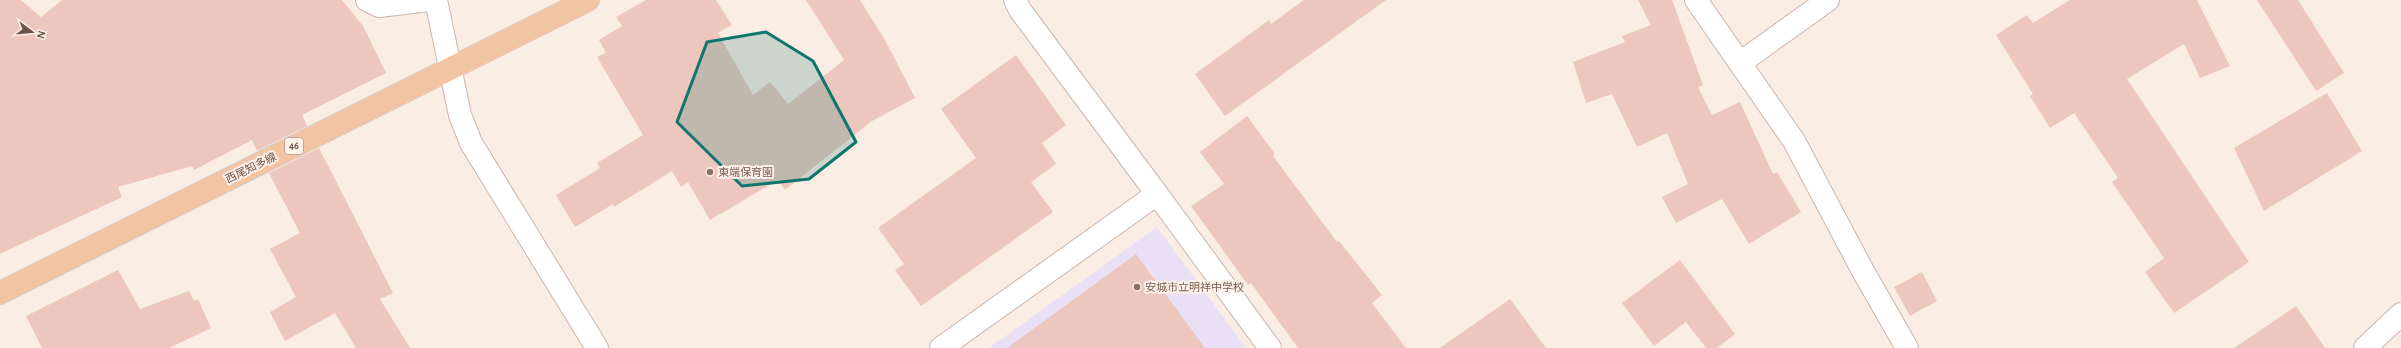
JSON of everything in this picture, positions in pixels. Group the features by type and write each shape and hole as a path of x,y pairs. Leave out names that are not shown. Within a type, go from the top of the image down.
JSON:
{"main road":[{"name":"西尾知多線","path":"0,292 588,0"}],"street":[{"path":"367,0 379,6 429,0"},
{"path":"436,0 460,115 471,144 597,348"},
{"path":"1015,0 1020,10 1270,348"},
{"path":"1696,0 1794,141 1863,271 1907,348"},
{"path":"1740,63 1828,0"},
{"path":"941,348 1157,194"},
{"path":"2365,348 2401,314"}],"highlighted area":[{"path":"766,32 813,61 856,142 809,179 742,186 677,122 707,42"}],"shaded area":[{"name":"安城市立明祥中学校","path":"1157,227 1246,348 989,348"}],"building":[{"path":"0,0 21,0 41,17 62,0 342,0 363,26 386,73 302,115 307,126 257,151 252,140 194,170 192,166 118,187 122,197 0,254"},
{"path":"646,0 716,0 732,25 718,33 753,95 770,82 788,104 844,60 806,0 860,0 885,40 915,98 872,121 785,190 778,180 710,220 688,182 681,187 672,171 614,207 613,204 575,227 556,195 600,168 597,163 643,135 597,57 606,53 599,40 622,26 616,17"},
{"path":"1304,0 1386,0 1225,116 1195,74 1269,20 1271,24"},
{"path":"1638,0 1672,0 1703,85 1698,87 1712,115 1740,102 1773,174 1777,172 1801,212 1749,244 1722,199 1676,223 1662,197 1688,184 1667,133 1637,147 1612,94 1586,103 1573,62 1625,42 1622,36 1651,25"},
{"path":"2070,0 2197,0 2230,66 2200,78 2184,44 2127,79 2249,262 2174,313 2145,272 2164,258 2112,182 2118,178 2074,113 2050,128 2030,96 2033,94 1996,35 2027,15 2033,23"},
{"path":"2257,0 2298,0 2344,73 2316,91"},
{"path":"1016,55 1066,125 1042,143 1056,164 1031,182 1053,212 921,306 895,270 904,264 878,228 976,158 941,109"},
{"path":"2327,93 2362,151 2264,211 2234,148"},
{"path":"1247,116 1275,154 1273,156 1337,242 1339,241 1382,295 1372,303 1406,348 1298,348 1251,283 1248,285 1191,206 1224,184 1200,152"},
{"path":"319,148 393,293 380,299 410,348 356,348 335,313 285,341 270,312 296,297 270,249 300,233 269,173"},
{"path":"1136,254 1205,348 1007,348"},
{"path":"1680,260 1735,334 1717,348 1706,348 1686,322 1654,346 1622,303"},
{"path":"118,270 140,309 189,291 194,301 198,299 211,328 169,348 42,348 26,316"},
{"path":"1922,272 1937,301 1910,316 1894,287"},
{"path":"1510,299 1546,348 1440,348"},
{"path":"2296,306 2325,348 2234,348"}],"place":[{"name":"東端保育園","path":"710,172"},
{"name":"安城市立明祥中学校","path":"1137,287"}]}
